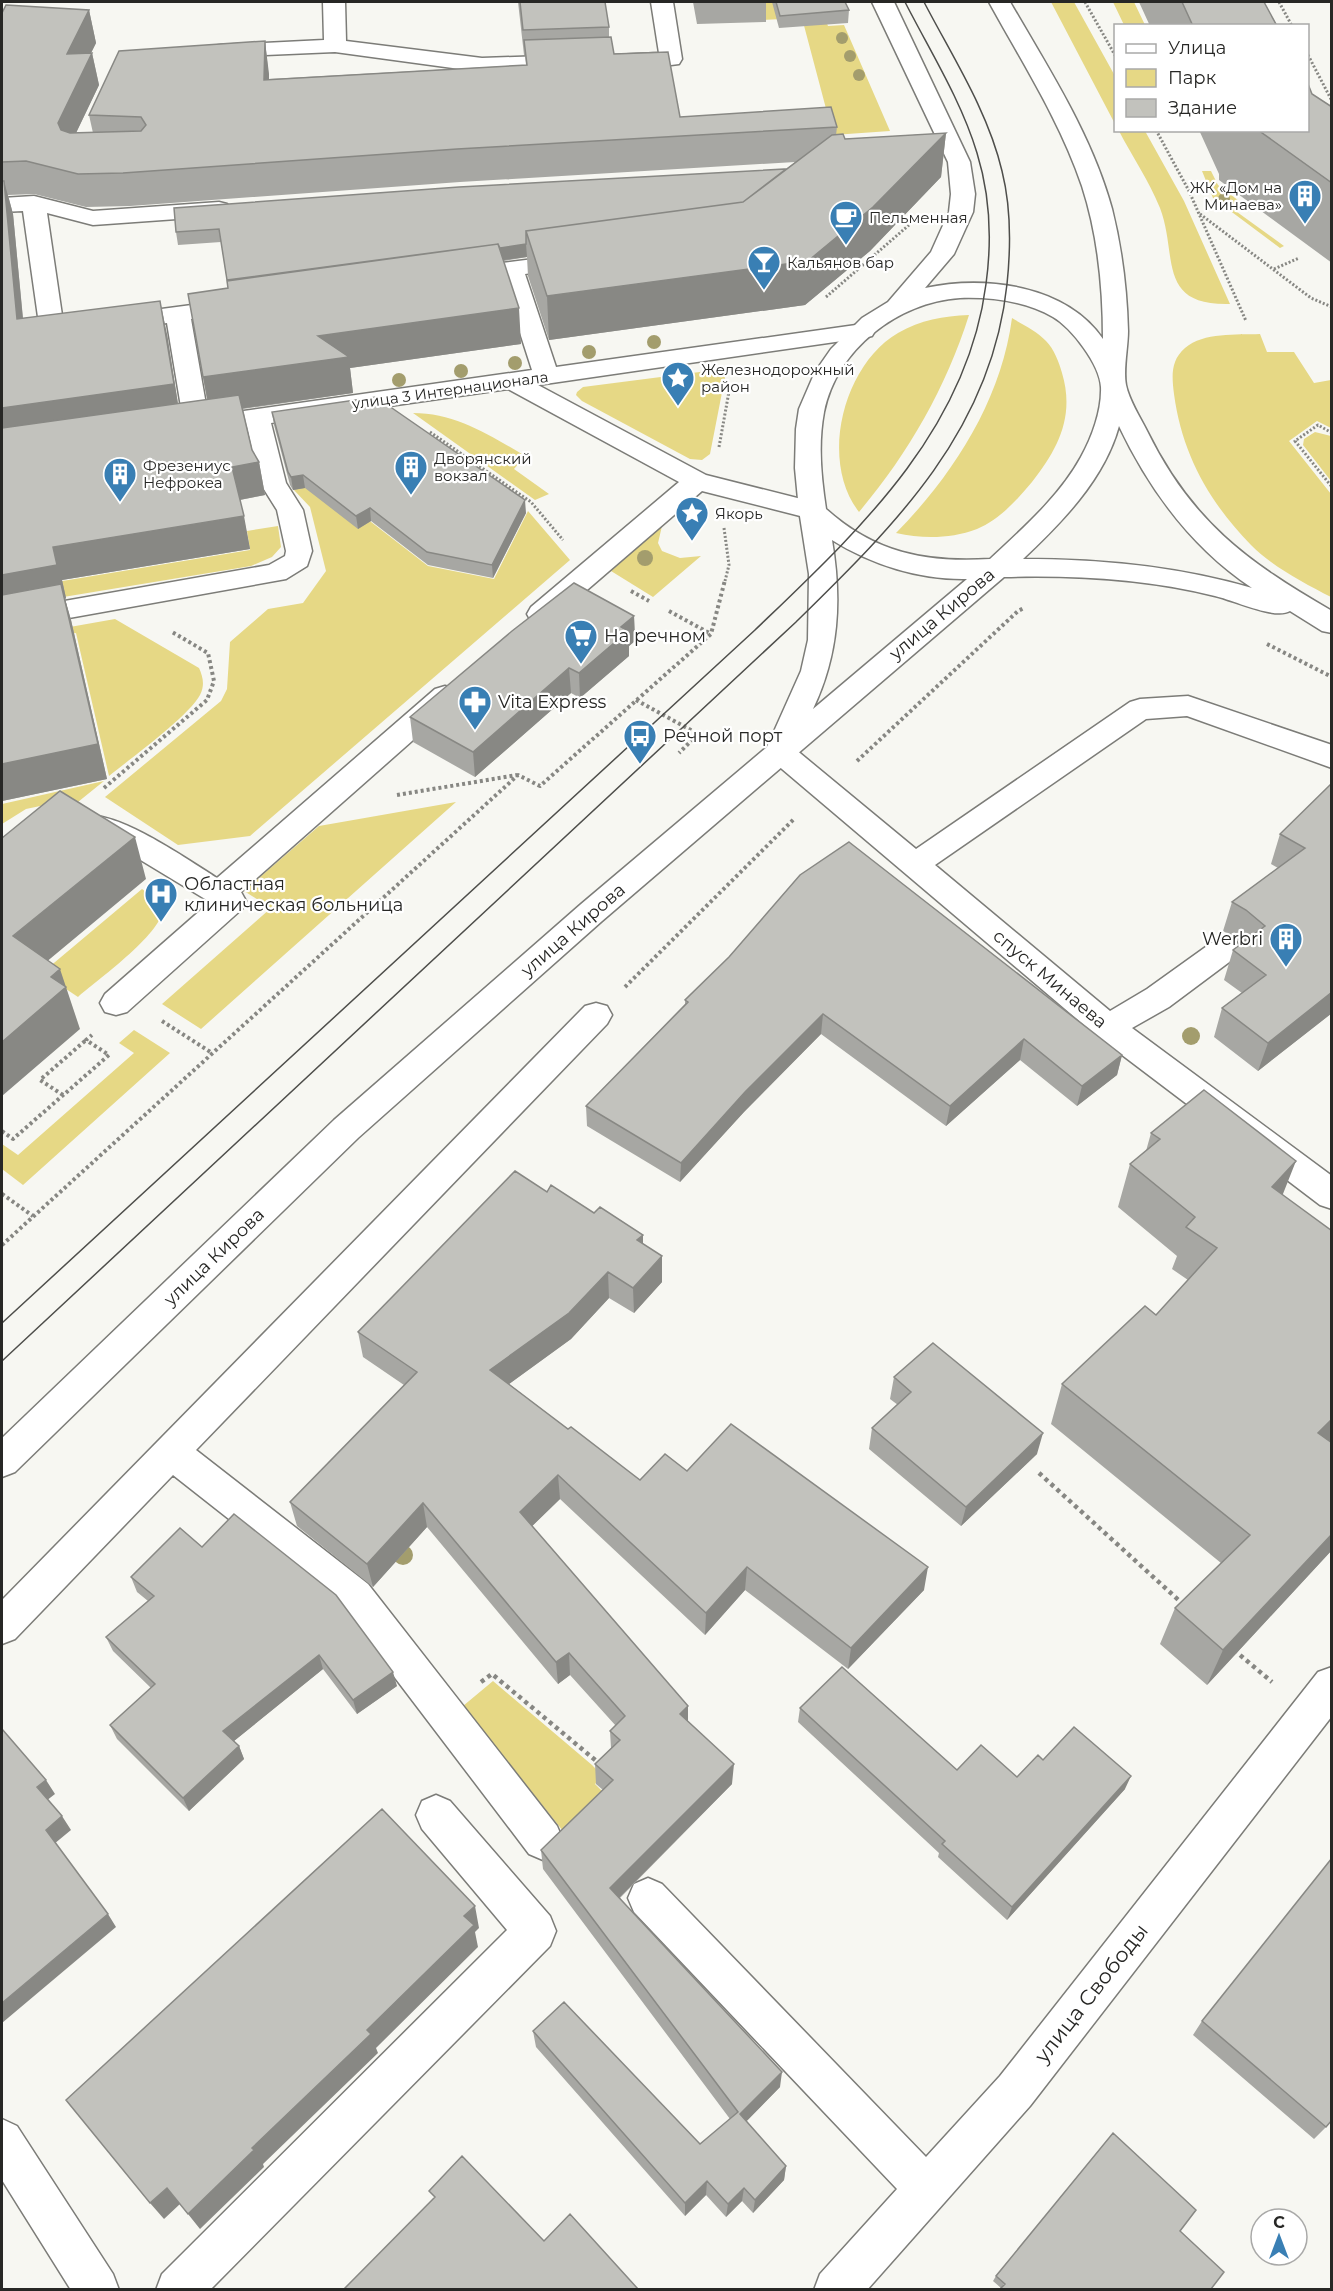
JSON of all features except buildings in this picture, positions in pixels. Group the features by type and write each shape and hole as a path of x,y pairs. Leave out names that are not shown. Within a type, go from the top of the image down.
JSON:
{"main road":[{"path":"334,2 335,46"},
{"path":"195,52 335,46 482,65 671,59 662,2"},
{"path":"779,751 818,661 824,595 822,564 812,510 807,442 812,408 827,371 844,348 897,305 942,254 962,212 963,194 883,2"},
{"name":"улица Кирова","path":"2,1461 346,1129 779,751 997,568 1049,518 1077,486 1096,454 1107,428 1113,386 1117,326 1108,246 1093,187 1068,128 999,2"},
{"path":"2,205 34,203 93,218 235,208"},
{"path":"34,203 52,331 258,303"},
{"path":"442,278 593,258"},
{"path":"512,269 546,376"},
{"path":"897,305 925,295 971,290 1007,293 1053,308 1074,320 1092,339 1105,360 1113,386 1142,446 1190,517 1234,562 1332,624"},
{"name":"улица 3 Интернационала","path":"178,314 185,427 863,331"},
{"path":"513,381 698,481 812,510 830,528 848,539 914,566 955,570 997,568 1093,570 1183,579 1243,593 1332,624"},
{"path":"2,621 276,573 297,560 300,551 290,510 273,483 257,417"},
{"path":"523,629 698,481"},
{"path":"219,894 469,676"},
{"path":"914,865 1140,709 1188,705 1322,752 1332,758"},
{"name":"спуск Минаева","path":"779,751 1108,1027 1332,1195"},
{"path":"71,815 140,844 231,902 116,1003"},
{"path":"1108,1027 1158,998 1225,949"},
{"path":"2,1626 596,1015"},
{"path":"171,1452 355,1596 543,1840"},
{"name":"улица Свободы","path":"836,2289 1015,2091 1320,1700"},
{"path":"178,2289 535,1931 436,1815"},
{"path":"648,1898 927,2189"},
{"path":"2,2141 97,2289"}],"path":[{"path":"1085,2 1114,53"},
{"path":"1280,2 1291,24"},
{"path":"1309,57 1332,101"},
{"path":"1157,132 1200,214 1246,321"},
{"path":"1200,214 1311,298 1332,307"},
{"path":"821,301 912,223"},
{"path":"1273,269 1299,258"},
{"path":"1332,432 1318,425 1295,441 1332,487"},
{"path":"424,428 531,502 574,552 649,601"},
{"path":"71,815 207,700 214,681 208,653 119,601"},
{"path":"596,1015 826,790 1017,611 1028,606"},
{"path":"669,611 711,634"},
{"path":"1265,642 1332,677"},
{"path":"394,796 518,775 540,786 636,700 698,734 679,753"},
{"path":"2,1245 518,775"},
{"path":"156,1018 212,1053"},
{"path":"63,1095 40,1080 95,1032"},
{"path":"2,1131 13,1139 109,1055 86,1040"},
{"path":"2,1194 33,1216"},
{"path":"1039,1473 1186,1606"},
{"path":"1229,1645 1320,1700"},
{"path":"444,1712 492,1674 606,1771"}],"green space":[{"path":"757,2 818,2 828,26 844,25 890,131 833,135 802,18 762,20"},
{"path":"1051,2 1074,2 1114,74 1114,122"},
{"path":"1113,2 1134,2 1145,24 1124,24"},
{"path":"1120,132 1146,132 1184,201 1230,304 1206,302 1190,296 1180,287 1174,274 1160,208"},
{"path":"1202,171 1211,171 1218,185 1247,207 1237,212 1284,246 1280,248 1213,198"},
{"path":"969,315 949,368 924,419 894,467 859,512 847,491 840,467 839,441 843,415 851,390 863,367 879,348 898,333 932,320"},
{"path":"1012,318 1046,341 1056,356 1062,373 1066,389 1065,418 1062,431 1049,457 1032,482 1014,502 1000,515 977,529 947,536 926,537 896,533 937,487 971,435 997,378"},
{"path":"1260,334 1267,352 1294,352 1314,383 1331,380 1331,428 1317,421 1289,441 1331,494 1331,597 1279,567 1260,553 1236,529 1222,512 1200,476 1191,457 1178,416 1173,370 1177,358 1185,348 1201,339 1211,337"},
{"path":"723,369 726,372 710,454 702,460 690,459 582,401 576,395 583,387"},
{"path":"413,413 458,421 512,448 525,456 514,469 549,494 535,500"},
{"path":"1315,432 1331,436 1331,481 1303,445 1304,439"},
{"path":"309,474 428,566 494,579 528,511 570,560 250,836 178,845 105,797 221,701 227,689 230,642 268,609 303,603 326,571 310,507 293,489"},
{"path":"278,526 281,547 272,557 251,566 27,603 2,591 250,550 247,531"},
{"path":"662,526 658,543 662,551 680,558 701,556 653,597 611,571"},
{"path":"115,619 199,668 203,684 200,695 184,714 109,776 76,633 2,647 2,639"},
{"path":"104,781 78,802 26,809 2,824 2,804"},
{"path":"456,802 201,1029 162,1004 271,908 244,891 319,826"},
{"path":"142,889 161,905 161,918 142,942 113,968 78,997 42,973"},
{"path":"134,1030 170,1053 23,1185 2,1169 2,1144 18,1155 134,1053 119,1043"},
{"path":"493,1681 603,1776 595,1784 612,1801 571,1841 463,1706"}],"tram line":[{"path":"2,1323 755,630 831,555 902,476 931,433 956,387 975,337 986,284 989,251 987,201 977,153 954,95 905,2"},
{"path":"2,1361 796,622 869,548 903,510 933,471 960,429 982,385 998,336 1007,284 1009,227 1005,185 988,127 979,105 924,2"}],"place":[{"name":"ЖК «Дом на Минаева»","path":"1305,225"},
{"name":"Пельменная","path":"846,246"},
{"name":"Кальянов бар","path":"764,291"},
{"name":"Железнодорожный район","path":"678,407"},
{"name":"Дворянский вокзал","path":"411,496"},
{"name":"Фрезениус Нефрокеа","path":"120,503"},
{"name":"Якорь","path":"692,542"},
{"name":"На речном","path":"581,665"},
{"name":"Vita Express","path":"475,731"},
{"name":"Речной порт","path":"640,765"},
{"name":"Областная клиническая больница","path":"161,923"},
{"name":"Werbri","path":"1286,968"}]}
